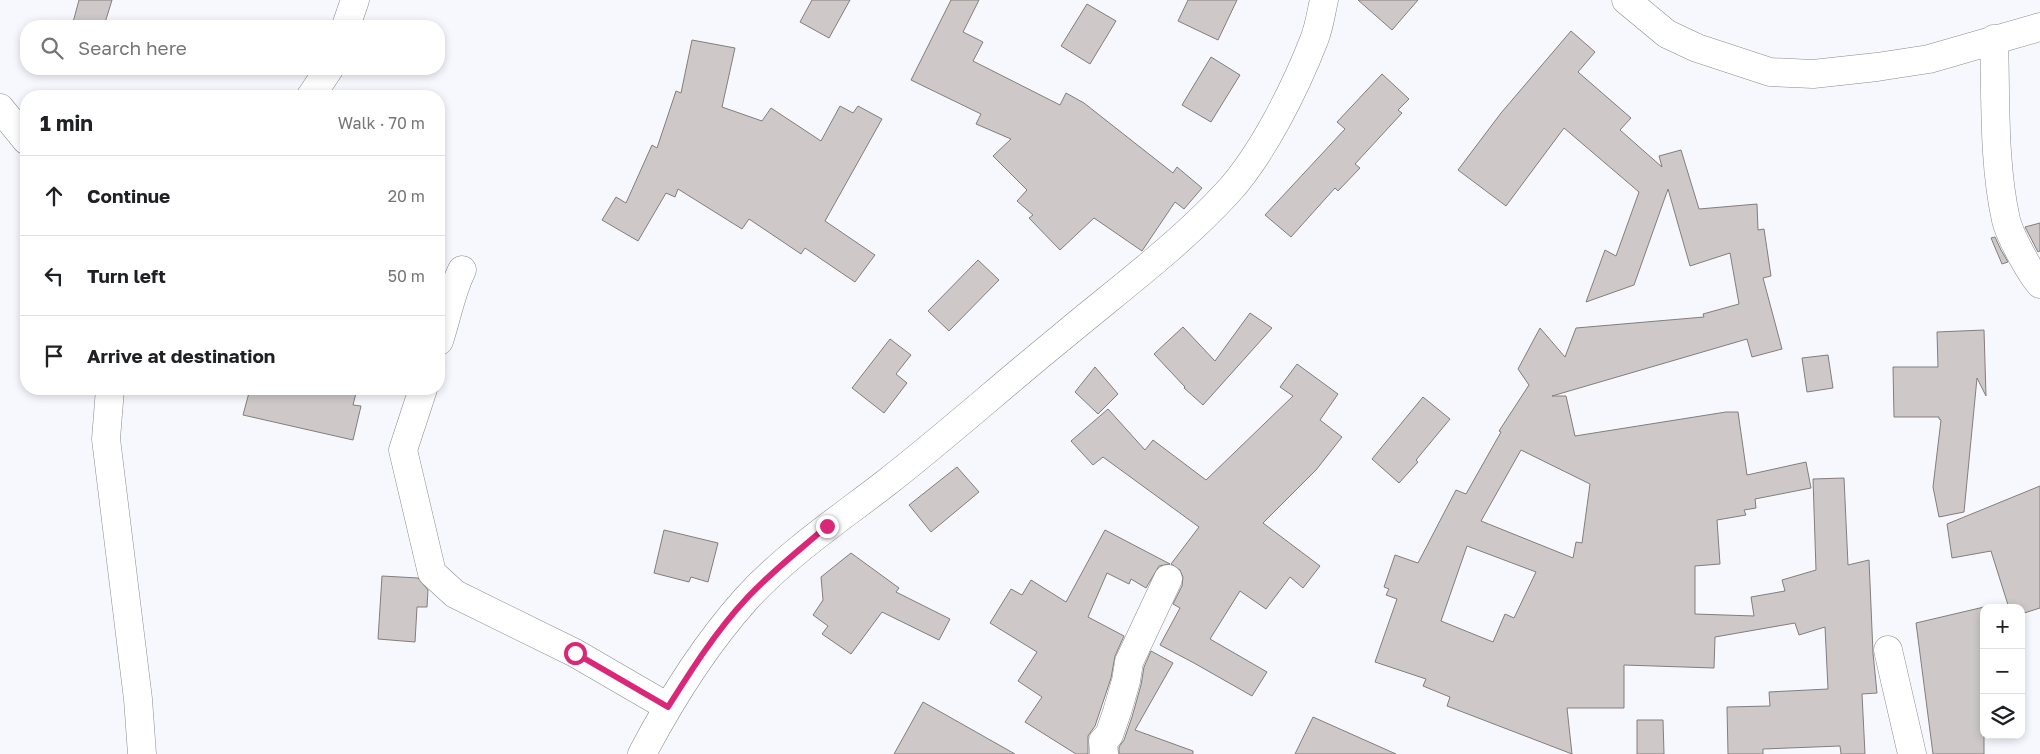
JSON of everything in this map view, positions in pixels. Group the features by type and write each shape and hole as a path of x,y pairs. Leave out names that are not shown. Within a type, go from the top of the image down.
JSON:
{"street":[{"path":"348,20 354,0"},
{"path":"642,754 668,707 705,650 746,599 772,574 827,526 886,482 1170,249 1228,192 1265,140 1292,89 1315,38 1324,0"},
{"path":"1626,0 1667,34 1697,48 1770,72 1813,74 1929,59 2040,28"},
{"path":"1994,40 1998,166 2007,222 2032,274 2040,284"},
{"path":"315,90 325,75"},
{"path":"0,108 20,133"},
{"path":"445,322 453,288 462,270"},
{"path":"109,395 106,440 138,700 142,754"},
{"path":"421,395 403,450 432,573 455,594 575,653 668,707"},
{"path":"1104,754 1103,741 1109,735 1117,712 1126,681 1129,662 1168,579"},
{"path":"1888,650 1912,754"}],"building":[{"path":"79,0 112,0 106,20 74,20"},
{"path":"812,0 850,0 829,38 800,22"},
{"path":"951,0 979,0 963,32 983,42 973,61 1060,105 1066,93 1084,103 1173,173 1177,167 1202,188 1184,209 1175,202 1142,251 1094,218 1060,250 1029,218 1033,215 1017,201 1027,190 993,156 1011,139 976,124 981,114 911,80"},
{"path":"1188,0 1237,0 1218,40 1178,21"},
{"path":"1358,0 1418,0 1392,30"},
{"path":"1087,4 1116,21 1090,64 1061,46"},
{"path":"1571,31 1595,52 1578,72 1631,118 1620,130 1662,167 1659,156 1681,150 1699,209 1757,204 1758,230 1764,229 1771,276 1763,278 1782,349 1752,357 1747,339 1552,396 1566,396 1575,436 1726,412 1738,412 1747,475 1806,462 1811,488 1755,499 1756,508 1744,510 1746,515 1717,520 1720,564 1695,566 1695,614 1754,616 1751,597 1785,591 1782,580 1816,570 1813,479 1844,478 1848,565 1869,560 1873,653 1877,693 1862,694 1865,754 1841,754 1840,746 1763,749 1763,754 1728,754 1727,707 1770,706 1769,692 1828,689 1825,627 1799,635 1795,623 1715,637 1714,668 1624,665 1624,708 1567,708 1572,754 1447,706 1450,697 1423,686 1426,679 1375,662 1397,599 1386,595 1389,589 1384,587 1395,555 1418,563 1456,490 1466,494 1501,432 1499,431 1529,385 1518,369 1540,328 1565,357 1576,328 1704,317 1703,314 1739,304 1730,253 1690,266 1668,189 1634,285 1586,302 1605,250 1616,256 1639,192 1564,128 1506,206 1458,170 1501,113","holes":["1521,450 1590,484 1582,543 1576,542 1573,558 1481,521","1467,546 1536,572 1514,618 1505,614 1493,642 1441,621"]},
{"path":"692,40 735,48 722,107 762,121 771,108 821,141 840,106 853,113 858,106 882,119 825,221 875,255 855,282 805,248 801,254 749,219 742,229 678,189 675,197 666,193 638,241 602,220 616,197 626,203 652,145 657,148 676,91 681,93"},
{"path":"1211,57 1240,75 1211,122 1182,105"},
{"path":"1382,74 1409,99 1398,110 1402,113 1355,164 1360,168 1338,191 1335,188 1291,237 1265,215 1345,129 1337,122"},
{"path":"2040,223 2040,251 2038,252 2025,227"},
{"path":"1995,237 2008,262 2002,264 1991,238"},
{"path":"978,260 999,280 949,331 928,311"},
{"path":"1250,313 1272,328 1203,405 1184,388 1154,354 1183,327 1215,361"},
{"path":"1984,330 1986,396 1977,378 1964,512 1939,517 1933,487 1941,420 1939,417 1894,417 1893,367 1938,367 1937,332"},
{"path":"890,339 911,355 896,374 907,383 884,413 852,388"},
{"path":"1828,355 1833,388 1807,392 1802,358"},
{"path":"1297,364 1338,394 1320,420 1342,437 1316,470 1263,523 1320,566 1303,588 1290,577 1266,609 1240,591 1210,639 1267,672 1252,696 1160,645 1180,608 1173,604 1182,586 1183,577 1180,570 1171,564 1199,527 1103,457 1093,465 1071,441 1108,409 1145,450 1153,440 1206,480 1293,396 1280,387"},
{"path":"1095,367 1118,394 1098,414 1075,392"},
{"path":"248,395 356,395 353,405 361,406 353,440 243,415"},
{"path":"1423,397 1450,419 1416,460 1418,462 1399,483 1372,459"},
{"path":"957,467 979,492 931,532 909,505"},
{"path":"2040,486 2040,608 2025,613 2025,604 2008,604 1991,551 1952,558 1947,524"},
{"path":"664,530 718,543 708,582 691,577 689,582 654,573"},
{"path":"1105,530 1170,564 1159,566 1146,588 1131,579 1129,584 1107,573 1088,617 1124,636 1115,656 1111,678 1095,726 1088,736 1088,754 1076,754 1025,722 1042,697 1018,681 1037,652 990,623 1011,589 1022,595 1031,580 1066,602"},
{"path":"851,553 899,588 896,592 950,619 939,640 882,612 851,654 822,634 828,626 813,615 823,600 821,577"},
{"path":"382,576 418,578 428,590 427,607 417,607 415,642 378,639"},
{"path":"1980,608 1980,739 1984,739 1984,754 1933,754 1916,623"},
{"path":"1151,651 1173,663 1135,730 1193,751 1193,754 1119,754 1119,747 1124,740 1132,717 1144,667"},
{"path":"923,702 1015,754 894,754"},
{"path":"1313,717 1396,754 1295,754"},
{"path":"1637,720 1663,720 1664,754 1637,754"}],"route":[{"path":"575,653 668,707 705,650 746,599 827,526"}]}
